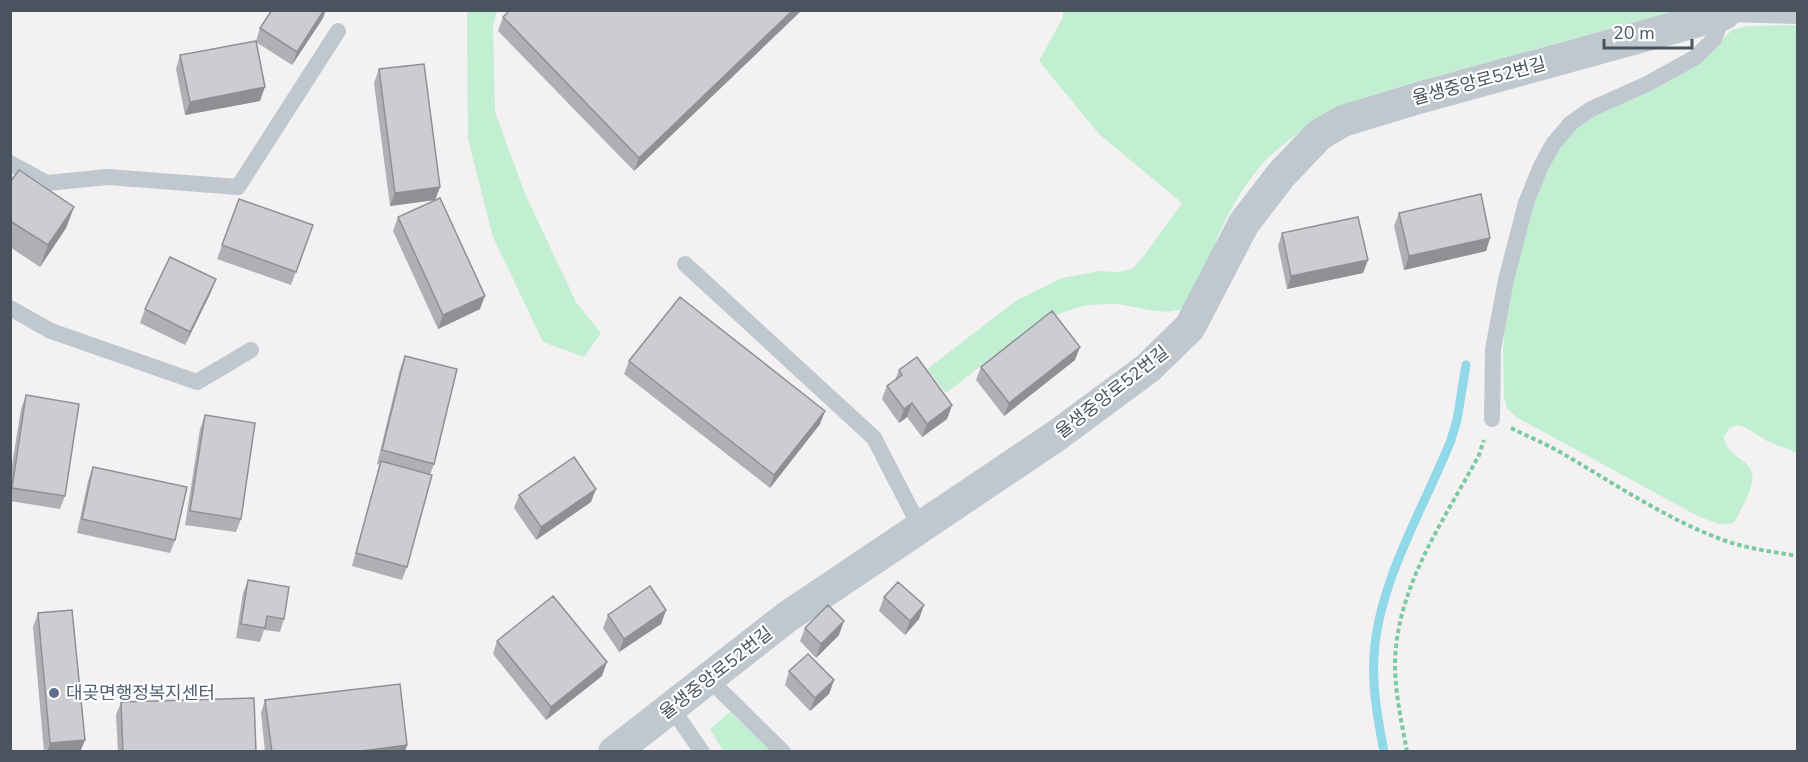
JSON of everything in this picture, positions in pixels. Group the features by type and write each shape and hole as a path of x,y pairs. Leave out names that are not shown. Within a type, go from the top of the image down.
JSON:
{"street":[{"name":"율생중앙로52번길","path":"614,752 787,617 1056,436 1148,368 1190,327 1245,223 1281,176 1319,135 1343,121 1415,99 1726,12"}],"lane":[{"name":"율생중앙로52번길","path":"1726,12 1797,16"},
{"path":"1492,419 1493,349 1506,280 1526,203 1553,144 1571,123 1591,109 1647,84 1696,57 1714,39 1726,12"},
{"path":"10,163 47,183 108,177 238,187 338,31"},
{"path":"685,264 874,438 920,527"},
{"path":"10,308 51,332 197,382 251,350"},
{"path":"708,678 783,752"},
{"path":"671,707 702,752"}],"path":[{"path":"1407,752 1398,697 1396,649 1400,621 1410,588 1479,455 1492,419 1557,450 1658,510 1696,529 1727,542 1797,556"}],"green space":[{"path":"468,11 497,11 493,24 495,112 526,196 576,302 601,333 584,357 543,342 493,237 468,139"},
{"path":"1063,11 1676,11 1405,85 1345,107 1290,139 1259,168 1233,206 1215,243 1196,293 1186,306 1170,311 1115,304 1073,309 1054,316 1015,340 946,393 927,369 1017,300 1062,278 1099,271 1117,272 1132,269 1182,203 1099,134 1039,61 1063,17"},
{"path":"1797,25 1797,453 1767,441 1743,426 1737,425 1730,428 1724,436 1726,443 1729,449 1750,468 1752,478 1747,498 1734,522 1720,524 1696,515 1516,417 1507,408 1504,397 1503,350 1506,309 1532,204 1552,156 1579,124 1712,50 1732,30 1748,26"},
{"path":"730,712 772,751 723,751 710,729"}],"building":[{"path":"272,10 324,10 297,52 260,28"},
{"path":"510,10 793,10 639,158 503,17"},
{"path":"256,41 265,87 190,102 180,55"},
{"path":"424,64 440,187 395,193 379,69"},
{"path":"19,170 74,207 48,245 10,221 10,182"},
{"path":"1481,194 1490,238 1409,256 1399,213"},
{"path":"440,198 485,296 443,315 398,217"},
{"path":"239,199 313,225 296,272 222,245"},
{"path":"1358,217 1368,260 1291,276 1282,233"},
{"path":"170,257 216,279 190,332 145,309"},
{"path":"680,297 825,411 774,475 629,361"},
{"path":"1052,311 1080,347 1009,403 981,367"},
{"path":"405,356 457,369 434,464 382,450"},
{"path":"917,357 952,405 927,424 912,403 904,409 887,386 902,375 899,370"},
{"path":"26,395 79,404 65,496 12,488"},
{"path":"205,415 255,423 241,519 190,511"},
{"path":"574,457 596,489 541,527 519,495"},
{"path":"381,461 432,475 407,567 356,553"},
{"path":"93,467 187,487 175,540 82,519"},
{"path":"248,580 289,587 284,619 267,616 265,628 241,624"},
{"path":"898,582 924,605 910,621 884,597"},
{"path":"650,586 666,610 624,639 608,615"},
{"path":"553,596 607,662 551,707 497,641"},
{"path":"828,605 844,621 821,644 805,628"},
{"path":"72,610 85,740 50,743 38,613"},
{"path":"808,654 834,680 815,698 789,671"},
{"path":"400,684 407,745 354,752 272,752 265,700"},
{"path":"254,698 256,752 123,752 121,702"}],"waterway":[{"path":"1384,752 1374,680 1377,628 1393,573 1451,440 1457,420 1466,365"}],"place":[{"name":"대곶면행정복지센터","path":"54,693"}]}
